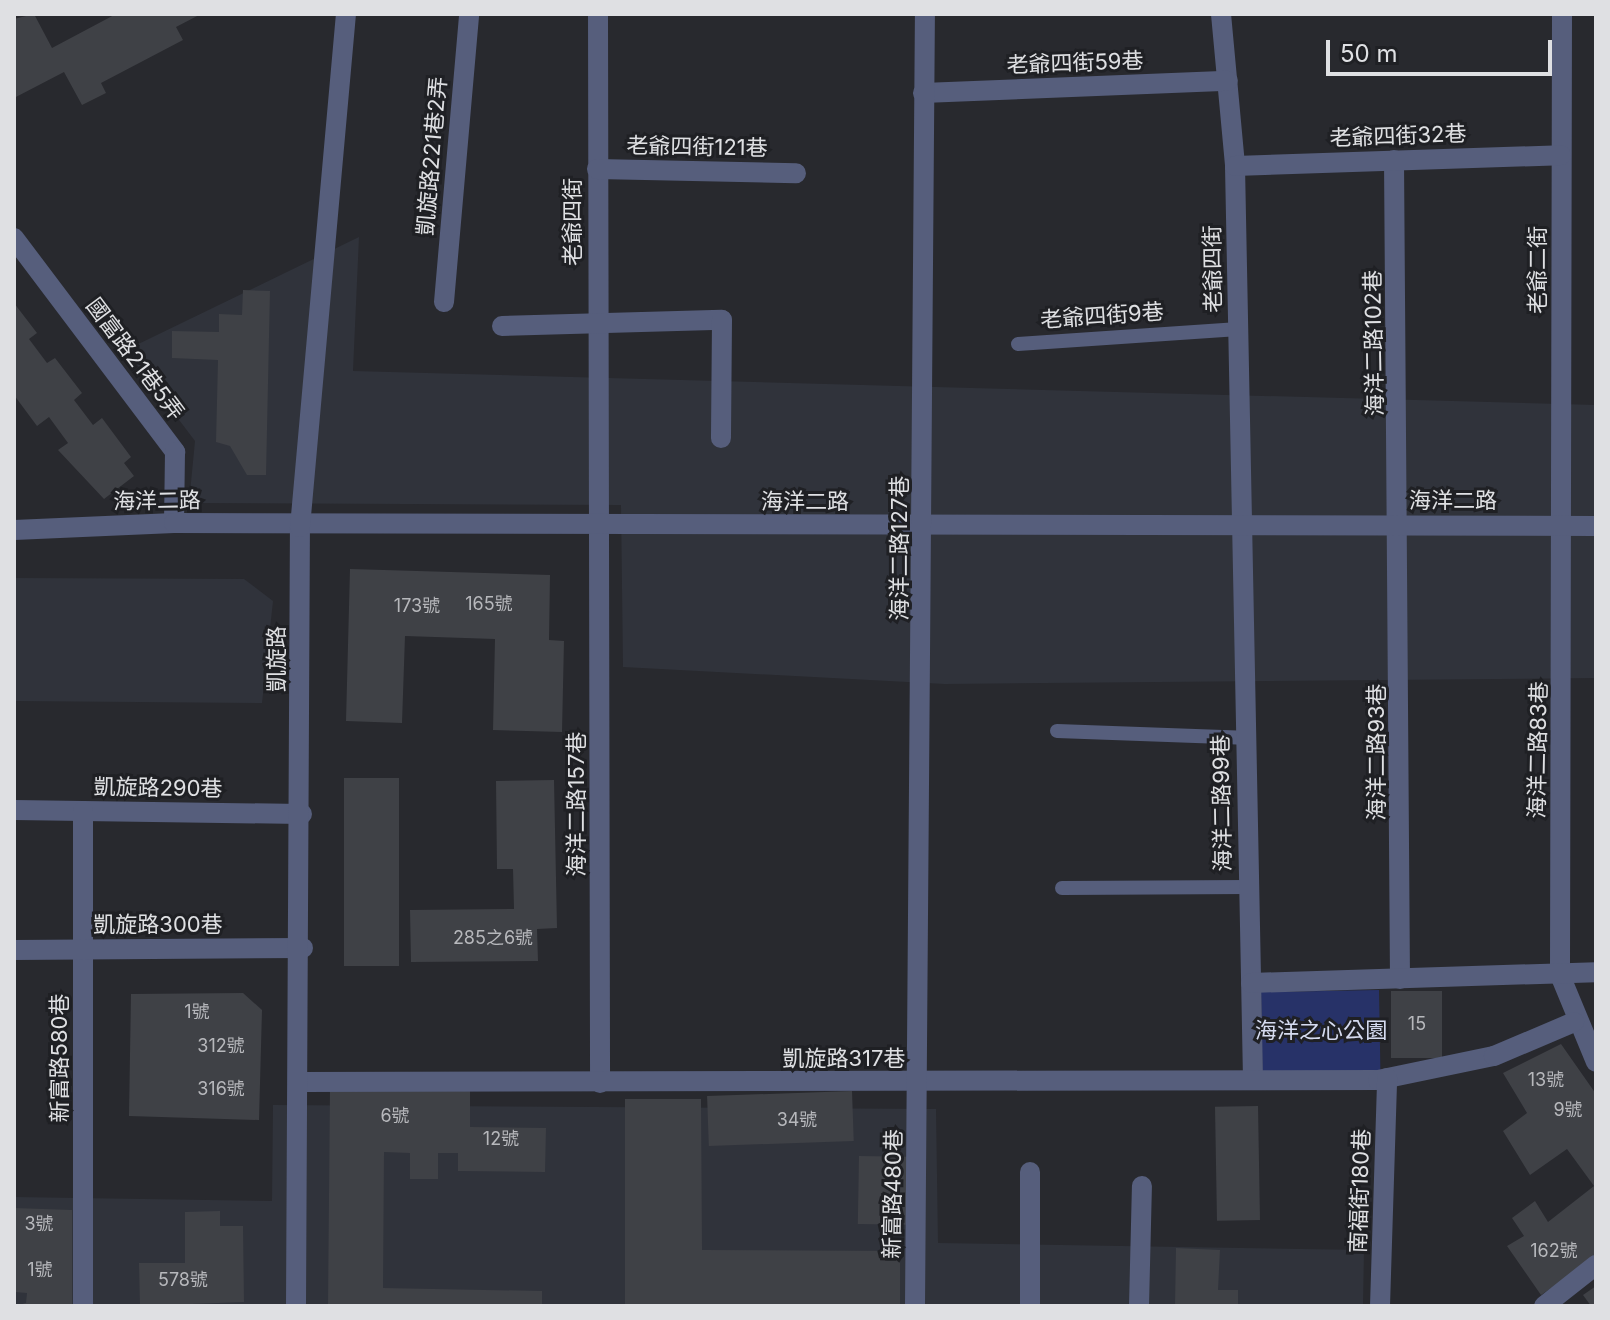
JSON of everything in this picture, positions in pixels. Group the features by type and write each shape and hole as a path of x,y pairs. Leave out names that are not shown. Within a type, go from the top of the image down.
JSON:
{"street":[{"name":"凱旋路","path":"296,1306 303,948 300,527 346,14"},
{"name":"凱旋路221巷2弄","path":"444,302 469,14"},
{"name":"老爺四街","path":"598,14 598,325 602,525"},
{"name":"海洋二路127巷","path":"919,1083 925,527 925,14"},
{"name":"老爺四街","path":"1221,14 1235,166 1239,525"},
{"name":"老爺二街","path":"1562,14 1564,526"},
{"name":"老爺四街59巷","path":"923,93 1228,81"},
{"name":"老爺四街32巷","path":"1235,166 1561,155"},
{"name":"海洋二路102巷","path":"1394,160 1402,525"},
{"name":"老爺四街121巷","path":"597,169 796,173"},
{"name":"國富路21巷5弄","path":"14,238 175,452 174,523"},
{"path":"502,326 722,320 721,438"},
{"name":"海洋二路","path":"14,530 174,523 300,527 1596,526"},
{"name":"海洋二路157巷","path":"600,1083 602,525"},
{"name":"海洋二路99巷","path":"1239,525 1253,1080"},
{"name":"海洋二路93巷","path":"1400,979 1402,525"},
{"name":"海洋二路83巷","path":"1564,526 1560,975 1574,1022 1596,1062"},
{"name":"凱旋路290巷","path":"14,810 302,814"},
{"name":"新富路580巷","path":"83,811 83,1306"},
{"name":"凱旋路300巷","path":"14,950 303,948"},
{"path":"1251,983 1596,972"},
{"name":"凱旋路317巷","path":"301,1082 919,1083 1387,1078 1494,1056 1574,1022"},
{"name":"南福街180巷","path":"1380,1306 1387,1078"},
{"name":"新富路480巷","path":"915,1306 919,1083"},
{"path":"1030,1172 1030,1306"},
{"path":"1139,1306 1142,1186"},
{"path":"1544,1306 1596,1265"}],"lane":[{"name":"老爺四街9巷","path":"1018,344 1238,329"},
{"path":"1057,731 1244,738"},
{"path":"1062,888 1248,887"}],"shaded area":[{"path":"359,237 353,371 1596,405 1596,678 945,684 623,667 621,505 189,503 195,441 126,350"},
{"path":"14,578 244,579 273,601 262,703 14,701"},
{"path":"273,1105 936,1109 938,1243 1364,1250 1363,1306 14,1306 14,1197 272,1201"}],"green space":[{"name":"海洋之心公園","path":"1379,990 1380,1071 1262,1073 1261,992"}],"building":[{"path":"34,14 52,48 116,14 201,14 176,27 183,40 101,83 106,93 82,105 64,72 14,98 14,19"},
{"path":"243,290 270,291 266,475 247,475 230,446 216,442 218,360 172,358 172,331 219,332 219,314 242,315"},
{"path":"14,303 37,333 29,339 47,363 55,358 82,393 74,400 93,425 102,418 131,457 124,463 134,476 104,499 58,450 68,443 49,417 37,426 14,395"},
{"path":"350,569 550,575 549,640 564,641 562,732 493,730 495,639 405,636 402,723 346,721"},
{"path":"344,778 399,778 399,966 344,966"},
{"path":"554,780 557,928 537,929 538,961 411,962 410,910 514,909 513,869 497,869 496,781"},
{"path":"1391,991 1442,991 1442,1058 1391,1058"},
{"path":"243,993 262,1010 259,1120 129,1116 131,994"},
{"path":"1561,1044 1596,1094 1596,1257 1541,1295 1507,1246 1524,1236 1512,1218 1535,1201 1548,1222 1594,1186 1567,1149 1530,1175 1503,1131 1527,1113 1503,1073"},
{"path":"330,1087 470,1088 470,1127 546,1128 545,1172 458,1171 458,1153 438,1153 438,1179 410,1179 410,1153 384,1152 383,1288 542,1291 542,1306 328,1306"},
{"path":"852,1091 854,1141 709,1146 707,1096"},
{"path":"625,1099 701,1099 702,1250 900,1251 900,1306 625,1306"},
{"path":"1258,1106 1260,1220 1217,1221 1215,1107"},
{"path":"859,1156 908,1157 907,1225 858,1224"},
{"path":"14,1208 72,1210 72,1306 14,1306 26,1303 27,1293 15,1292"},
{"path":"220,1211 220,1226 243,1226 244,1302 140,1306 139,1263 185,1263 185,1212"},
{"path":"1176,1248 1220,1250 1218,1290 1238,1290 1238,1306 1175,1306"},
{"path":"1596,1286 1596,1306 1591,1306 1583,1295"}]}
